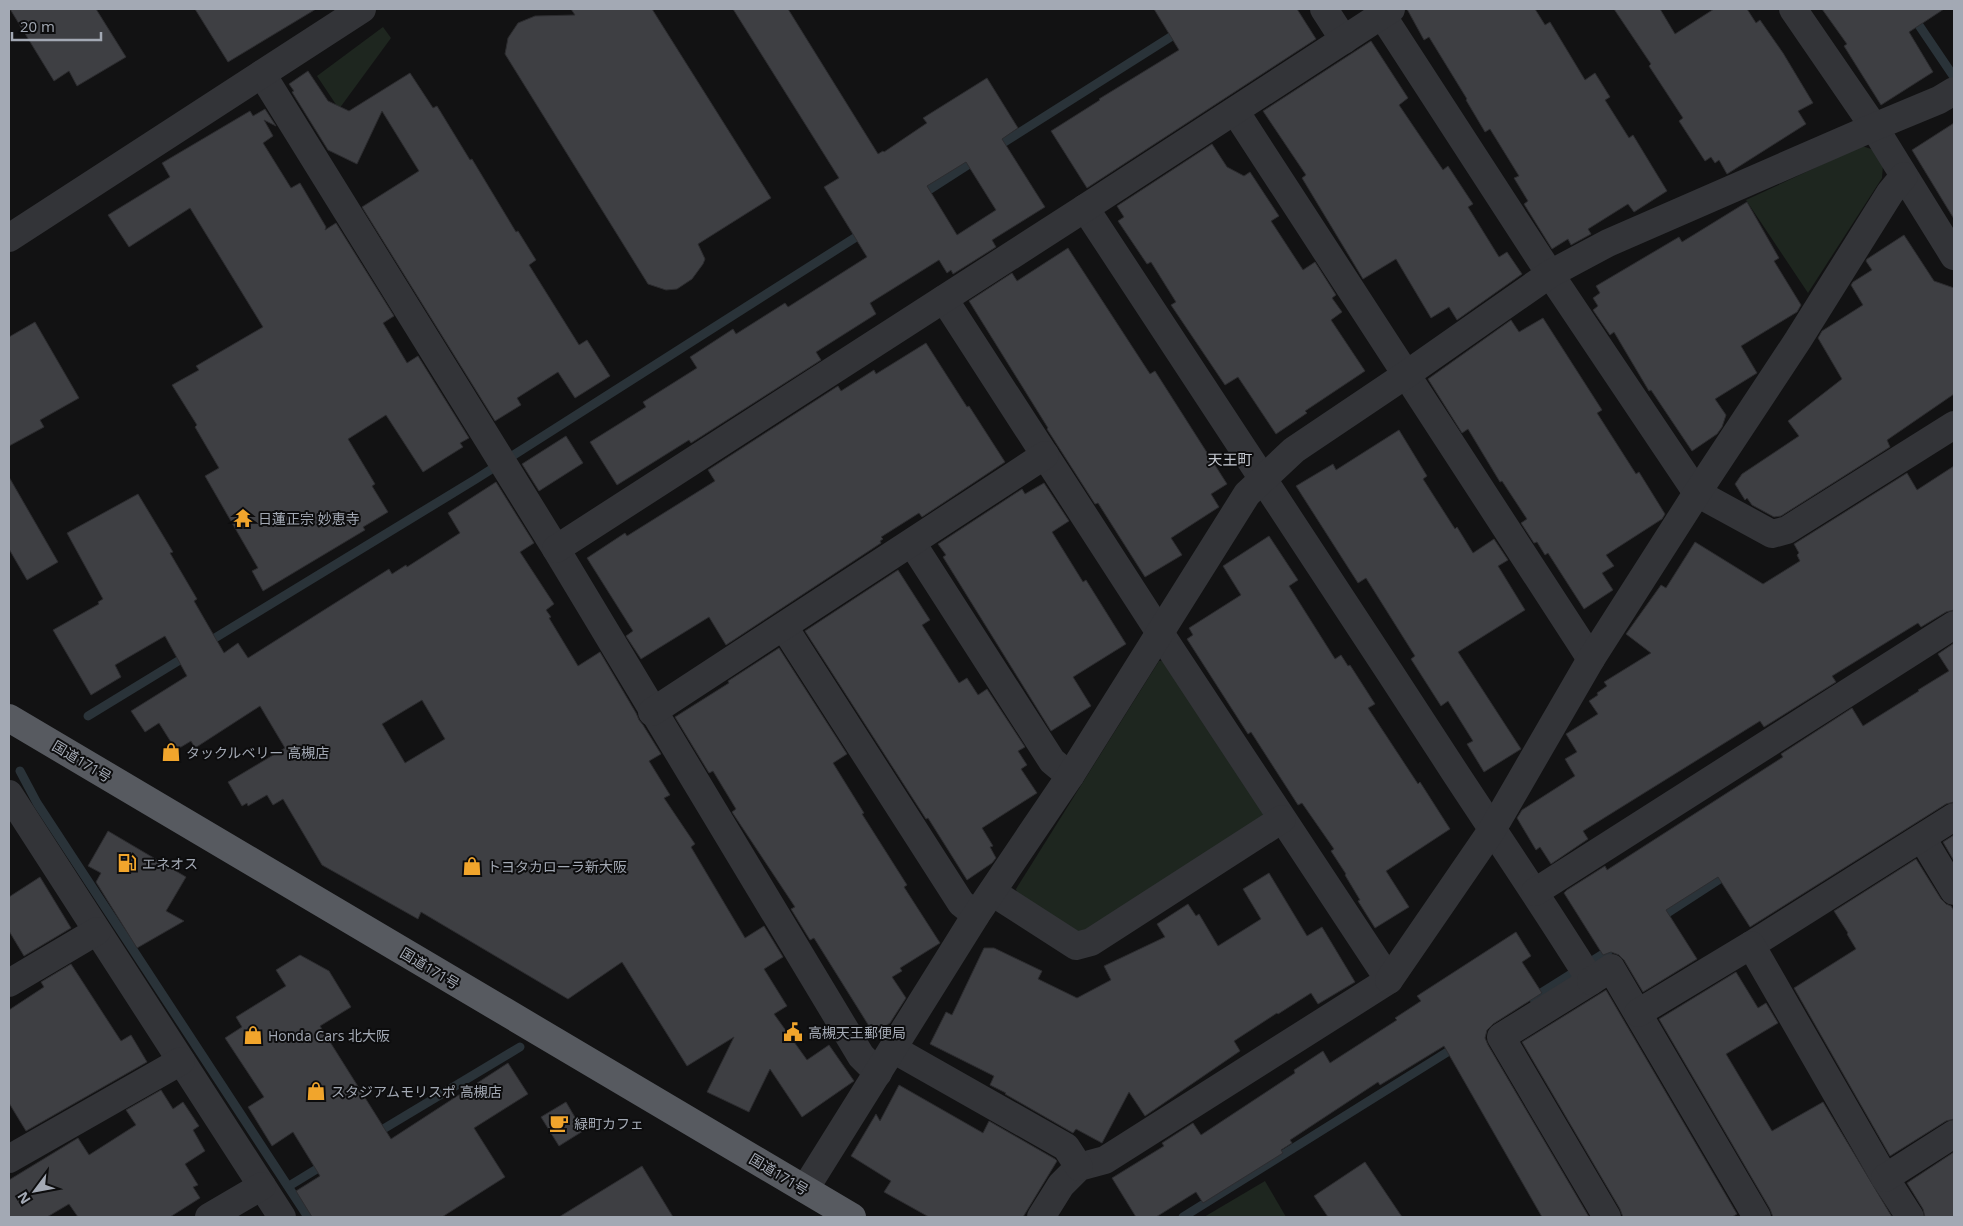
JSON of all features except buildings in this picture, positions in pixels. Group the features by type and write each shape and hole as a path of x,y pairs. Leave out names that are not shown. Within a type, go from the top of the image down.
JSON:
{"highway":[{"name":"国道171号","path":"9,718 852,1217"}],"street":[{"path":"9,238 362,9"},
{"path":"1324,9 1344,40"},
{"path":"1793,9 1874,127 1954,256"},
{"path":"556,550 1387,12 1550,274 1697,493 1772,534 1787,530 1954,425"},
{"path":"262,74 556,550 861,1056 878,1073"},
{"path":"806,1189 976,915 1070,776 1247,494 1294,450 1550,274 1608,243 1939,100 1954,91"},
{"path":"1236,111 1591,659"},
{"path":"1041,1217 1061,1185 1079,1167 1105,1160 1389,980 1492,830 1591,659 1798,340 1890,193 1904,176"},
{"path":"1085,208 1492,830 1535,892 1591,981"},
{"path":"944,299 1160,633 1389,980"},
{"path":"652,712 1045,455"},
{"path":"912,543 1052,761 1070,776"},
{"path":"1535,892 1954,624"},
{"path":"784,627 961,902 976,915"},
{"path":"10,800 282,1217"},
{"path":"1638,1013 1751,946 1954,818"},
{"path":"992,892 1076,946 1091,942 1282,819"},
{"path":"1922,838 1954,891"},
{"path":"9,983 97,931"},
{"path":"1751,946 1885,1178 1910,1217"},
{"path":"1607,1217 1501,1036 1611,968 1757,1217"},
{"path":"893,1049 1066,1147 1079,1167"},
{"path":"9,1160 181,1061"},
{"path":"1885,1178 1954,1134"},
{"path":"209,1217 262,1186"}],"shaded area":[{"path":"383,27 391,38 339,109 317,76"},
{"path":"1862,146 1874,150 1883,165 1882,178 1808,293 1746,200"},
{"path":"1170,660 1265,807 1262,821 1085,933 1073,932 1019,901 1016,889 1159,661"},
{"path":"1265,1181 1286,1217 1204,1217"}],"waterway":[{"path":"1908,9 1954,77"},
{"path":"995,148 1180,31"},
{"path":"921,195 977,159"},
{"path":"205,644 476,479 864,232"},
{"path":"88,716 188,655"},
{"path":"20,771 37,803 308,1217"},
{"path":"1658,919 1729,873"},
{"path":"1533,998 1611,949"},
{"path":"1183,1217 1457,1046"},
{"path":"375,1134 520,1047"},
{"path":"289,1186 325,1164"}],"place":[{"name":"日蓮正宗 妙恵寺","path":"243,518"},
{"name":"タックルベリー 高槻店","path":"171,752"},
{"name":"エネオス","path":"127,863"},
{"name":"トヨタカローラ新大阪","path":"472,866"},
{"name":"高槻天王郵便局","path":"793,1032"},
{"name":"Honda Cars 北大阪","path":"253,1035"},
{"name":"スタジアムモリスポ 高槻店","path":"316,1091"},
{"name":"緑町カフェ","path":"559,1123"}],"district":[{"name":"天王町","path":"1230,459"}]}
